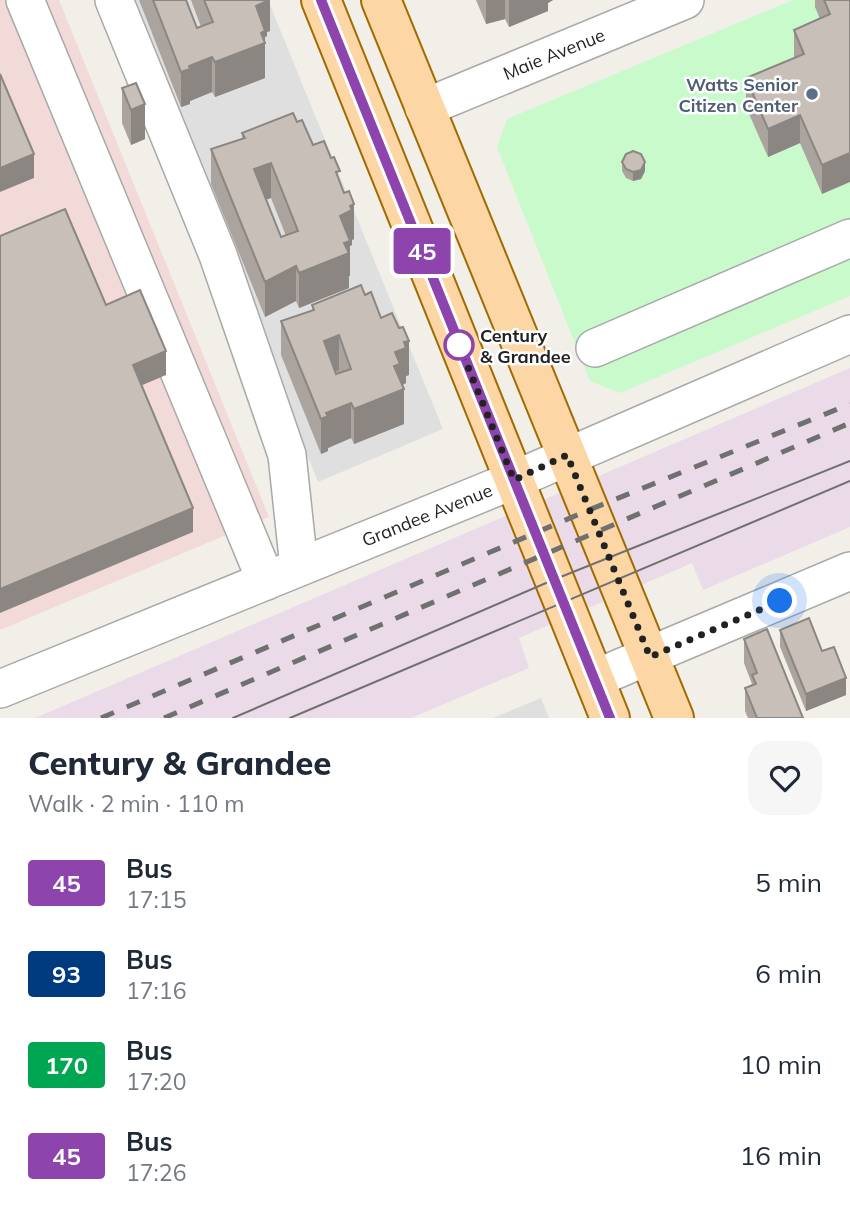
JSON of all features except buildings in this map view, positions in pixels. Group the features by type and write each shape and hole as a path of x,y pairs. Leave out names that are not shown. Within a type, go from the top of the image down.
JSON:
{"main road":[{"path":"321,0 610,718"},
{"path":"381,0 674,718"}],"street":[{"path":"25,0 265,581"},
{"path":"114,0 218,255 287,455 299,567"},
{"name":"Maie Avenue","path":"424,108 685,0"},
{"path":"595,348 850,238"},
{"name":"Grandee Avenue","path":"0,689 514,480 850,334"},
{"path":"594,679 850,571"}],"shaded area":[{"path":"0,0 59,0 269,517 0,630"},
{"path":"126,0 268,0 443,429 318,482"},
{"path":"850,368 850,527 703,590 692,563 519,638 529,668 411,718 35,718"},
{"path":"541,698 549,718 493,718"}],"green space":[{"path":"793,0 850,0 850,296 620,393 590,381 497,147 507,119"}],"tram line":[{"path":"233,718 553,580 850,461"},
{"path":"290,718 850,481"}],"railway":[{"path":"101,718 589,510 850,404"},
{"path":"164,718 850,423"}],"bus line":[{"name":"45","path":"321,0 610,718"}],"place":[{"name":"Watts Senior Citizen Center","path":"812,94"},
{"name":"Century & Grandee","path":"459,345"}],"route":[{"path":"459,345 514,480 567,455 650,657 780,601"}]}
